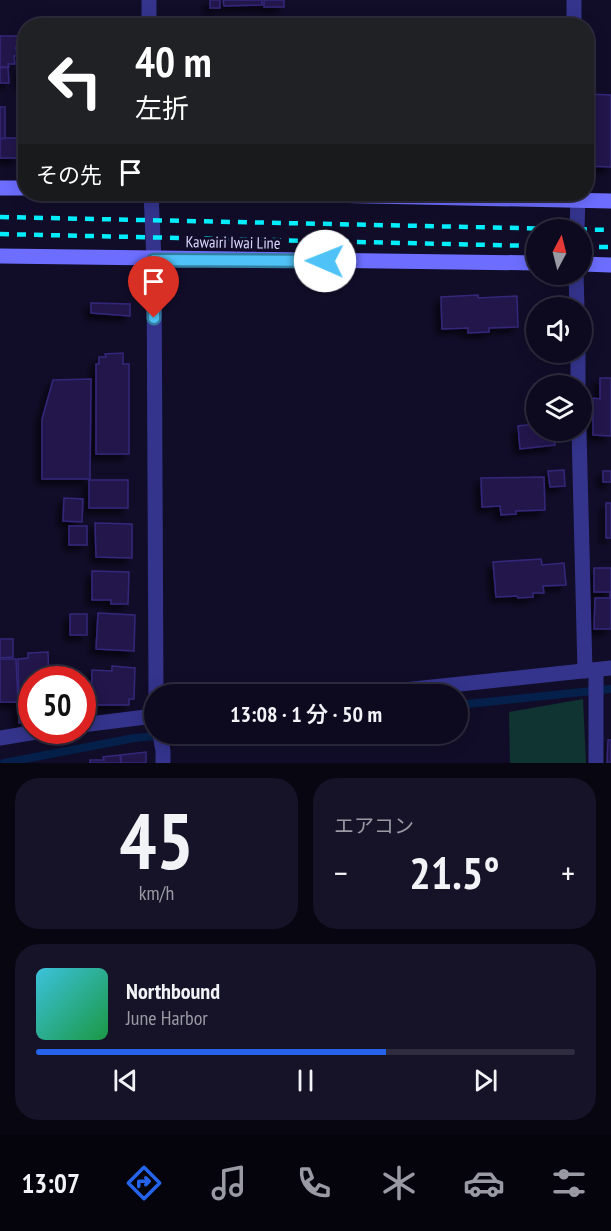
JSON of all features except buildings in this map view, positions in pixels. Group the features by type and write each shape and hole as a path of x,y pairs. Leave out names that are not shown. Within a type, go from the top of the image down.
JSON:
{"main road":[{"path":"0,188 18,188"},
{"path":"594,199 611,201"},
{"name":"Kawairi Iwai Line","path":"0,256 154,260 526,263"},
{"path":"592,264 611,265"}],"street":[{"path":"149,0 149,18"},
{"path":"574,0 574,18"},
{"path":"151,201 154,260 156,684"},
{"path":"577,219 578,201"},
{"path":"580,441 597,672 596,763"},
{"path":"468,684 597,672"},
{"path":"96,724 144,717"},
{"path":"0,738 18,735"},
{"path":"161,744 163,763"}],"green space":[{"path":"583,699 586,763 510,763 509,712"}],"waterway":[{"path":"468,704 611,689"},
{"path":"4,763 144,737"}],"railway":[{"path":"0,217 611,230"},
{"path":"0,234 526,246"},
{"path":"592,247 611,247"}],"route":[{"path":"154,318 154,260 325,261"}]}
